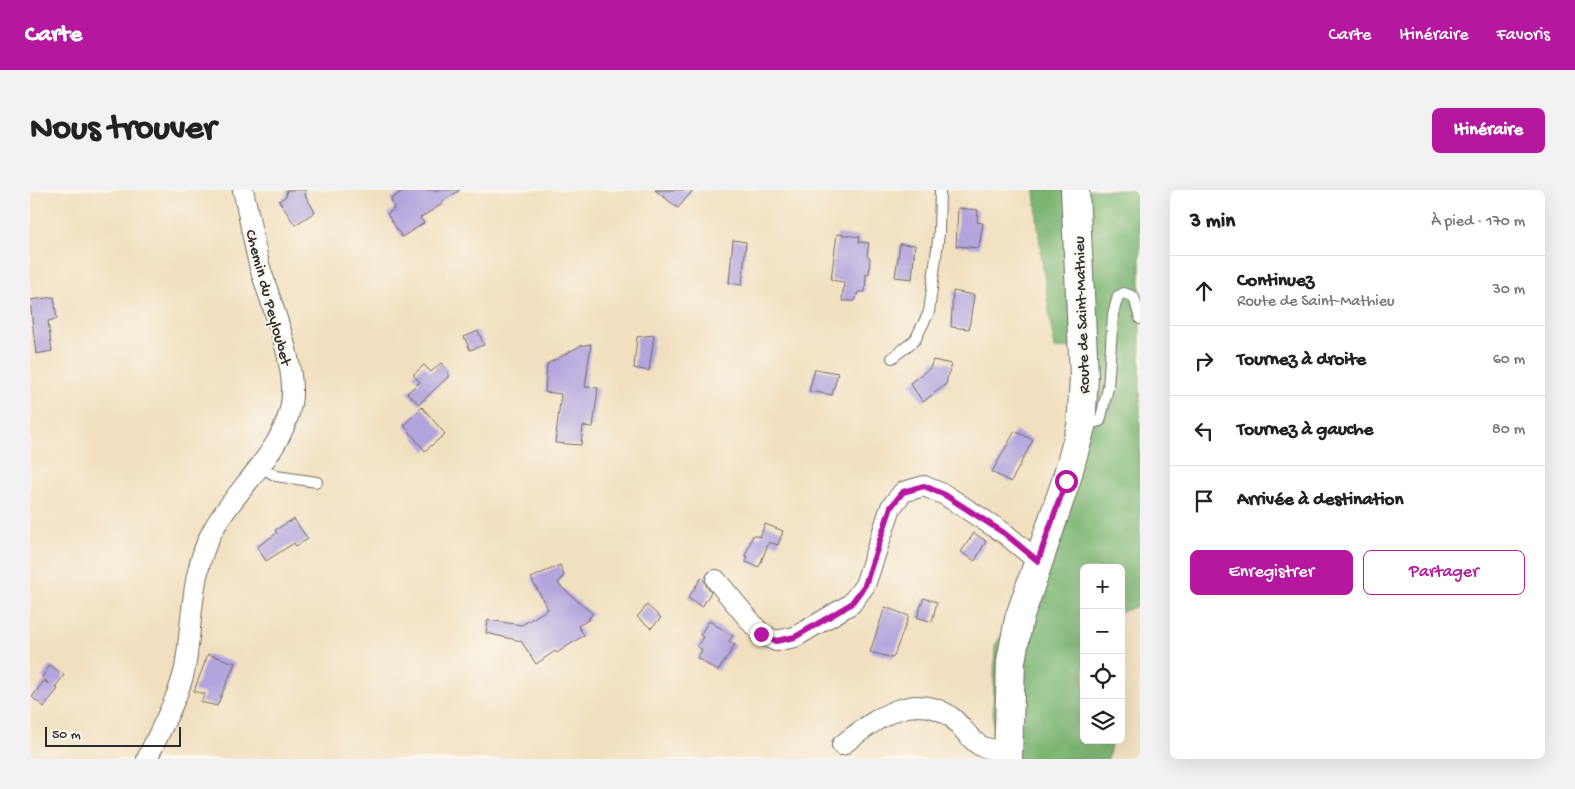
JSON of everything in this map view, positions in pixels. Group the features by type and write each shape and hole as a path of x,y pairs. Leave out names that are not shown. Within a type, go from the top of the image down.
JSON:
{"street":[{"name":"Chemin du Peyloubet","path":"148,759 184,670 199,562 205,544 215,526 281,433 292,404 291,382 286,352 259,263 243,190"},
{"name":"Route de Saint-Mathieu","path":"1008,755 1011,661 1020,619 1066,481 1081,427 1084,376 1075,190"},
{"path":"716,580 761,634 776,641 795,637 851,604 865,585 891,507 903,492 924,486 945,495 1004,533 1038,561"},
{"path":"842,745 881,717 906,706 930,708 950,716 981,746 1008,755"}],"lane":[{"path":"892,358 915,340 929,312 939,233 940,190"},
{"path":"1081,427 1100,421 1108,388 1113,314 1118,296 1124,293 1134,297 1140,318"},
{"path":"259,466 276,476 317,482"}],"green space":[{"path":"1035,190 1140,190 1140,605 1125,611 1125,564 1080,564 1080,744 1111,744 1108,759 992,759 995,645 1044,570 1093,345 1054,349"}],"building":[{"path":"287,190 306,190 305,195 315,212 295,225 279,201 286,196"},
{"path":"404,190 460,190 420,218 424,223 402,237 387,214 394,209 391,199"},
{"path":"655,190 693,190 678,208"},
{"path":"958,208 978,210 977,222 983,223 979,248 956,246"},
{"path":"837,234 860,237 859,242 869,243 867,256 870,258 869,274 866,274 865,292 858,292 855,301 842,301 844,282 831,280"},
{"path":"733,240 746,242 742,285 729,283"},
{"path":"900,244 915,245 912,279 895,277"},
{"path":"953,291 974,295 969,329 951,327"},
{"path":"54,297 57,319 48,321 52,351 36,354 30,300"},
{"path":"478,331 484,345 470,350 464,337"},
{"path":"654,335 649,371 634,368 637,337"},
{"path":"591,344 585,387 598,388 593,427 583,426 581,445 555,443 561,394 545,392 547,364 580,346"},
{"path":"933,360 951,364 946,384 923,402 910,383 930,368"},
{"path":"441,363 448,371 448,377 419,404 407,393 420,382 413,375 424,365 431,372"},
{"path":"815,369 838,373 832,395 809,391"},
{"path":"422,407 445,434 425,451 404,425"},
{"path":"1015,431 1033,440 1011,482 992,472"},
{"path":"294,519 308,539 296,546 294,543 266,561 257,547 277,533 275,530"},
{"path":"765,524 783,531 778,545 769,542 759,567 746,562 748,557 745,556 753,535 760,537"},
{"path":"974,533 986,541 975,561 961,552"},
{"path":"560,565 564,575 558,584 593,614 589,617 590,619 578,626 584,635 536,664 521,641 486,633 488,620 522,625 548,609 531,578"},
{"path":"701,578 711,592 702,607 688,598"},
{"path":"924,598 937,602 932,622 917,617"},
{"path":"647,605 661,618 651,628 637,617"},
{"path":"885,607 909,616 893,658 870,652"},
{"path":"709,621 733,636 729,641 735,645 718,671 697,658 702,650 697,646 703,637 700,635"},
{"path":"208,654 235,663 217,706 201,702 205,694 194,691"},
{"path":"50,665 64,675 55,687 58,689 44,707 32,697 44,681 49,684 42,677"}],"route":[{"path":"761,634 776,641 795,637 851,604 865,585 891,507 903,492 924,486 945,495 1004,533 1038,561 1066,481"}]}
